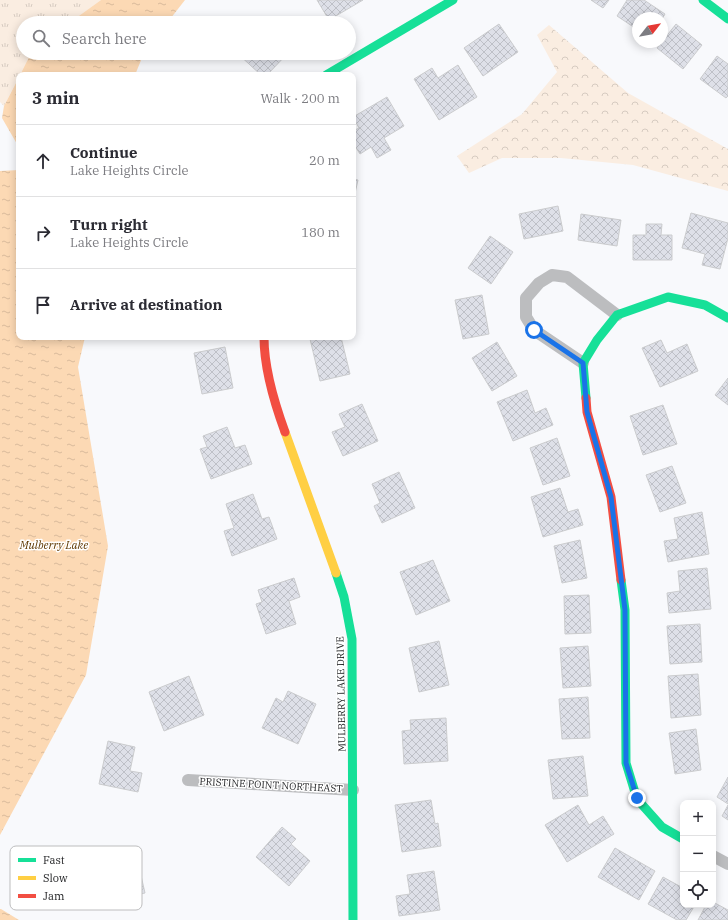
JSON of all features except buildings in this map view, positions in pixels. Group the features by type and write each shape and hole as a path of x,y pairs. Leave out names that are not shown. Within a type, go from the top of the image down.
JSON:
{"street":[{"path":"356,57 453,0"},
{"path":"703,0 728,19"},
{"path":"331,72 351,60"},
{"path":"583,363 534,330 526,316 526,298 539,283 552,275 567,277 617,315"},
{"path":"680,837 662,827 637,798 626,763 625,610 611,497 587,412 583,363 597,340 617,315 668,297 705,305 728,318"},
{"name":"MULBERRY LAKE DRIVE","path":"264,340 264,354 276,406 344,597 352,639 353,920"},
{"name":"PRISTINE POINT NORTHEAST","path":"188,780 353,790"},
{"path":"716,858 728,864"}],"green space":[{"path":"0,0 101,0 79,16 16,16 16,60 27,60 21,72 16,72 16,82 4,106 0,102"},
{"path":"549,25 628,93 728,149 728,191 633,165 561,158 502,158 469,173 457,156 522,114 557,72 537,35"}],"water":[{"path":"101,0 185,0 172,16 79,16"},
{"path":"28,60 141,60 136,72 22,72"},
{"path":"16,83 16,142 2,118 4,106"},
{"name":"Mulberry Lake","path":"16,170 16,340 84,340 78,367 108,546 86,675 0,835 0,171"},
{"path":"1,909 19,920 0,920"}],"traffic: fast":[{"path":"356,57 453,0"},
{"path":"703,0 728,19"},
{"path":"331,72 351,60"},
{"path":"586,398 583,363 597,340 617,315 668,297 705,305 728,318"},
{"path":"336,573 344,597 352,639 353,920"},
{"path":"621,580 625,610 626,763 637,799 662,827 680,837"}],"traffic: slow":[{"path":"285,432 336,573"}],"traffic: jam":[{"path":"264,340 270,385 285,432"},
{"path":"586,398 587,412 611,497 621,580"}],"route":[{"path":"534,330 583,363 587,412 611,497 625,610 626,763 637,798"}]}
